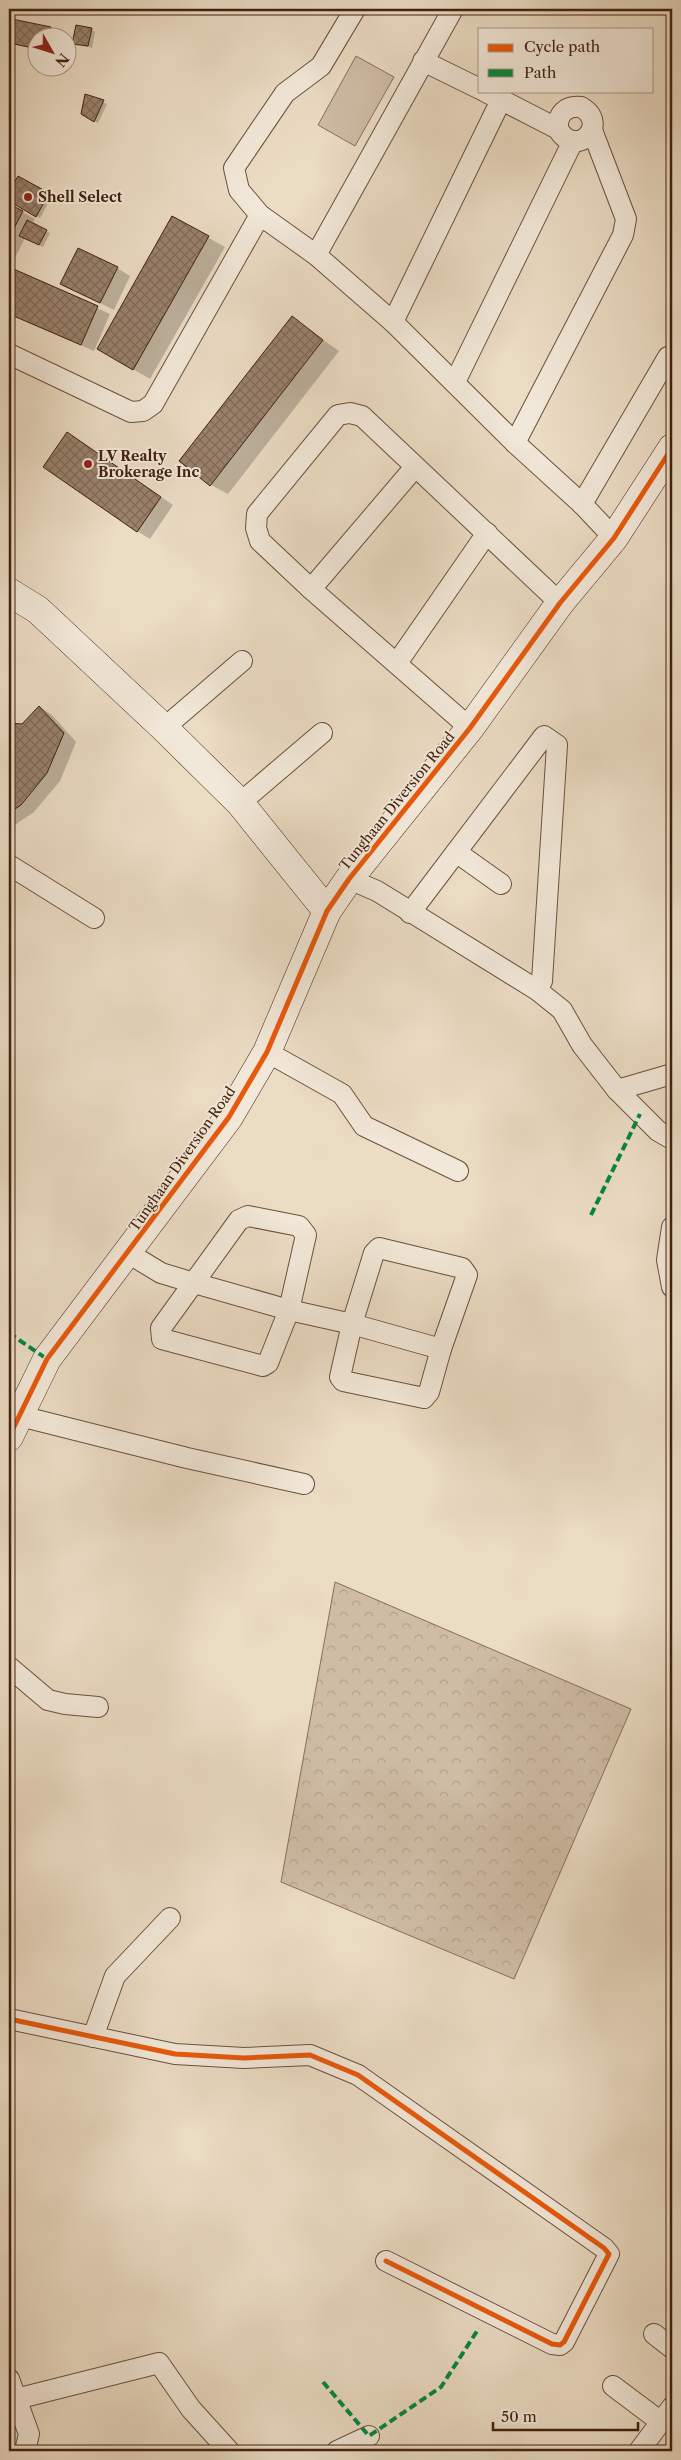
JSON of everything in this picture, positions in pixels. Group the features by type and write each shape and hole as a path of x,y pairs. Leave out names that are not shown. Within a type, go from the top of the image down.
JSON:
{"street":[{"path":"354,9 321,66 285,93 234,168 239,190 260,216 316,254 393,322 515,443 582,504 614,538"},
{"path":"316,254 453,9"},
{"path":"423,61 478,88"},
{"path":"393,322 492,96 566,135 584,139 592,130"},
{"path":"455,382 566,135 558,118 565,110 575,106 581,107 590,114 593,124 592,130 626,219 623,235 515,443"},
{"path":"9,354 131,412 143,411 153,404 260,216"},
{"path":"582,504 668,357"},
{"path":"470,728 260,542 256,528 257,514 338,415 350,413 362,416 560,603"},
{"name":"Tunghaan Diversion Road","path":"14,1427 47,1359 228,1117 267,1052 327,911 349,879 470,728 560,603 614,538 672,448"},
{"path":"311,589 415,467"},
{"path":"397,663 487,533"},
{"path":"9,592 38,610 164,728 240,803 327,911"},
{"path":"164,728 242,661"},
{"path":"240,803 322,733"},
{"path":"410,913 544,736 557,745 542,981 537,990"},
{"path":"456,852 501,884"},
{"path":"9,865 94,918"},
{"path":"349,879 377,891 537,990 562,1010 582,1045 617,1090 658,1131 672,1139"},
{"path":"267,1052 342,1094 364,1126 458,1171"},
{"path":"617,1090 672,1074"},
{"path":"248,1216 299,1226 306,1235 289,1310 266,1365 162,1339 161,1328 242,1218 248,1216"},
{"path":"672,1227 667,1260 672,1287"},
{"path":"380,1248 462,1268 467,1275 441,1349 429,1392 424,1398 342,1381 340,1374 352,1324 374,1252 380,1248"},
{"path":"128,1253 161,1273 289,1310 352,1324 441,1349"},
{"path":"14,1427 187,1458 304,1484"},
{"path":"9,1666 48,1700 65,1704 98,1707"},
{"path":"93,2037 115,1976 170,1918"},
{"path":"9,2020 175,2054 244,2058 310,2055 358,2075 604,2248 609,2254 564,2342 560,2346 552,2344 386,2262"},
{"path":"654,2334 672,2348"},
{"path":"16,2399 158,2363 190,2409 229,2451"},
{"path":"9,2379 29,2434 25,2451"},
{"path":"613,2386 666,2414 639,2451"},
{"path":"337,2451 369,2436"}],"green space":[{"path":"356,56 394,77 355,146 318,125"},
{"path":"335,1582 631,1709 514,1979 281,1882"}],"building":[{"path":"12,19 51,27 28,28 28,47 9,43"},
{"path":"76,25 92,28 88,46 78,45 78,28 75,28"},
{"path":"85,94 104,100 94,122 81,114"},
{"name":"Shell Select","path":"18,176 49,193 36,217 9,201 9,192"},
{"path":"9,204 23,211 9,238"},
{"path":"172,216 209,236 133,370 97,349"},
{"path":"27,220 47,230 39,245 19,236"},
{"path":"78,248 118,267 100,303 60,284"},
{"path":"9,267 98,306 81,345 9,314"},
{"path":"292,316 323,340 210,486 179,461"},
{"path":"67,432 161,497 137,532 43,467"},
{"path":"39,706 64,733 47,773 21,805 9,813 9,723 22,724"}],"marked path":[{"path":"591,1215 640,1114"},
{"path":"9,1333 47,1359"},
{"path":"323,2382 369,2436 441,2387 479,2328"}],"cycle path":[{"path":"9,1437 47,1359 229,1117 267,1052 327,911 349,879 470,728 560,603 614,538 672,448"},
{"path":"9,2019 175,2054 244,2058 310,2055 358,2075 604,2248 609,2254 564,2342 560,2345 552,2344 386,2261"}],"place":[{"name":"Shell Select","path":"28,197"},
{"name":"LV Realty Brokerage Inc","path":"88,464"}]}
